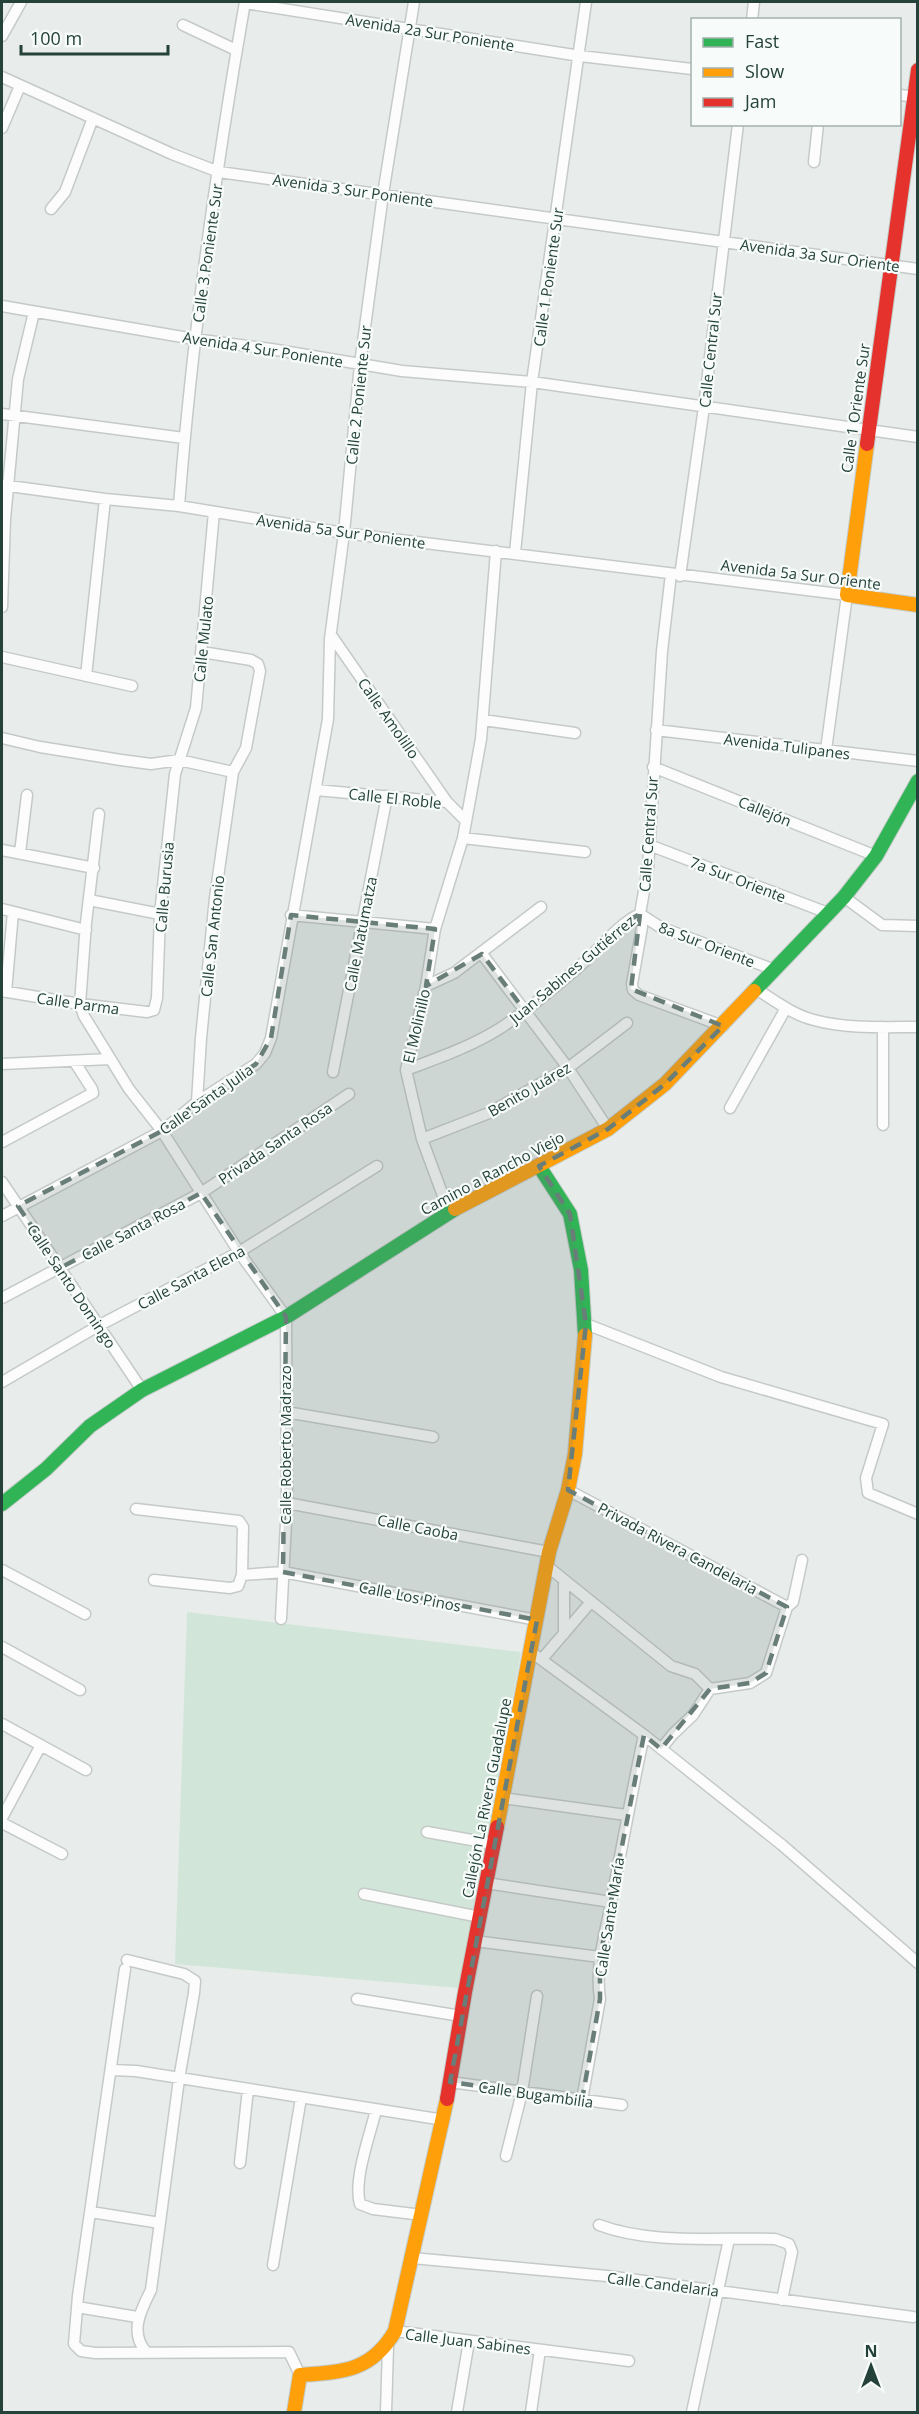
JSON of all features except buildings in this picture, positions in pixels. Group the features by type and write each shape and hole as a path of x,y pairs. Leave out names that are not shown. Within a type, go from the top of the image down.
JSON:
{"street":[{"path":"2,36 21,2"},
{"name":"Avenida 2a Sur Poniente","path":"245,2 580,56 691,69"},
{"name":"Calle 3 Poniente Sur","path":"179,506 194,339 245,2"},
{"name":"Calle 2 Poniente Sur","path":"316,790 328,719 331,635 344,533 360,364 383,194 414,2"},
{"name":"Calle 1 Poniente Sur","path":"515,553 532,382 586,2"},
{"path":"752,18 754,2"},
{"path":"183,25 236,50"},
{"name":"Calle 1 Oriente Sur","path":"826,750 918,70"},
{"name":"Avenida 3 Sur Poniente","path":"2,77 172,154 219,172 722,242"},
{"path":"2,128 20,86"},
{"path":"901,95 916,97"},
{"path":"51,210 65,192 93,118"},
{"name":"Calle Central Sur","path":"723,1026 639,995 633,990 632,984 642,927 640,914 649,844 662,651 704,406 738,126"},
{"path":"814,162 818,126"},
{"name":"Avenida 3a Sur Oriente","path":"722,242 918,269"},
{"name":"Avenida 4 Sur Poniente","path":"2,306 402,371 532,382 918,437"},
{"path":"2,607 5,485 18,378 34,312"},
{"path":"2,414 184,438"},
{"name":"Avenida 5a Sur Poniente","path":"5,485 105,500 179,506 344,533 676,575"},
{"path":"86,676 105,500"},
{"name":"Calle Mulato","path":"178,762 196,708 214,512"},
{"name":"El Molinillo","path":"449,1212 422,1139 406,1070 426,986 435,929 463,838 483,720 496,551"},
{"name":"Avenida 5a Sur Oriente","path":"676,575 918,605"},
{"name":"Calle Amolillo","path":"331,635 447,802"},
{"name":"Calle San Antonio","path":"197,1102 215,898 233,772 246,748 260,671 258,664 202,651"},
{"path":"2,657 132,686"},
{"path":"483,720 575,733"},
{"name":"Avenida Tulipanes","path":"656,730 918,761"},
{"path":"2,738 40,747 121,760 151,764 178,762 233,772"},
{"name":"Calle Burusia","path":"154,1010 157,998 160,914 178,762"},
{"name":"Callejón","path":"653,767 876,855"},
{"name":"Camino a Rancho Viejo","path":"2,1504 46,1469 90,1426 142,1390 286,1317 449,1212 608,1129 665,1084 844,897 876,855 918,781"},
{"name":"Calle El Roble","path":"316,790 447,802 466,820"},
{"name":"Calle Santa Julia","path":"2,1216 162,1131 197,1102 256,1064 265,1053 272,1038 291,915 316,790"},
{"path":"20,853 27,795"},
{"name":"Calle Matumatza","path":"333,1071 387,796"},
{"path":"99,814 80,1004 84,1016 129,1089 162,1131 239,1252 286,1317"},
{"path":"463,838 585,852"},
{"name":"7a Sur Oriente","path":"649,844 828,913"},
{"path":"2,850 94,868"},
{"path":"844,897 882,926 918,926"},
{"path":"89,900 160,914"},
{"path":"426,986 454,973 482,954 541,906"},
{"path":"2,909 86,930"},
{"path":"4,991 13,912"},
{"name":"8a Sur Oriente","path":"640,914 660,927 775,970"},
{"name":"Juan Sabines Gutiérrez","path":"406,1070 452,1053 498,1030 595,954 623,923 640,914"},
{"path":"291,915 435,929"},
{"path":"482,954 568,1068 608,1129"},
{"path":"756,989 786,1008 813,1020 883,1027 918,1027"},
{"name":"Calle Parma","path":"4,991 80,1004 147,1012 154,1010"},
{"path":"730,1108 786,1008"},
{"name":"Benito Juárez","path":"422,1139 489,1113 568,1068 627,1023"},
{"path":"883,1027 883,1125"},
{"path":"2,1064 110,1059"},
{"path":"2,1142 93,1093 74,1061"},
{"name":"Privada Santa Rosa","path":"201,1193 349,1094"},
{"name":"Calle Santa Elena","path":"2,1382 98,1326 239,1252 377,1166"},
{"name":"Callejón La Rivera Guadalupe","path":"300,2375 339,2372 367,2364 388,2347 395,2331 444,2120 461,2016 503,1798 537,1656 537,1620 549,1552 568,1490 575,1454 586,1324 581,1269 570,1214 539,1166"},
{"name":"Calle Santo Domingo","path":"2,1182 142,1390"},
{"name":"Calle Santa Rosa","path":"2,1298 201,1193"},
{"name":"Calle Roberto Madrazo","path":"281,1619 287,1503 286,1317"},
{"path":"586,1324 721,1377 883,1424 866,1478 868,1493 918,1514"},
{"path":"286,1412 433,1437"},
{"name":"Privada Rivera Candelaria","path":"568,1490 787,1607"},
{"name":"Calle Caoba","path":"287,1503 549,1552"},
{"path":"136,1509 238,1521 243,1527 242,1575 238,1586 154,1580"},
{"path":"661,1749 693,1715 710,1689 750,1683 766,1674 787,1607 793,1602 802,1560"},
{"path":"547,1566 590,1603 671,1666 695,1674 710,1689"},
{"path":"2,1570 85,1614"},
{"name":"Calle Los Pinos","path":"242,1575 283,1572 537,1620"},
{"path":"564,1581 564,1634"},
{"path":"590,1603 564,1634 537,1656 644,1735 782,1845 918,1963"},
{"path":"2,1647 80,1689"},
{"path":"2,1724 86,1770"},
{"name":"Calle Santa María","path":"582,2100 600,1999 597,1982 600,1957 626,1815 644,1735"},
{"path":"2,1818 41,1745"},
{"path":"503,1798 626,1815"},
{"path":"2,1823 62,1854"},
{"path":"427,1832 494,1844"},
{"path":"486,1883 611,1902"},
{"path":"364,1894 480,1917"},
{"path":"475,1941 600,1957"},
{"path":"146,2352 140,2345 137,2317 151,2290 179,2079 195,1981 184,1974 126,1965 77,2307 74,2344 81,2351 95,2353 289,2352 300,2375 294,2412"},
{"path":"506,2156 522,2092 537,1996"},
{"path":"357,1999 461,2016"},
{"path":"111,2070 136,2071 444,2120"},
{"path":"107,2096 116,2074 136,2071"},
{"name":"Calle Bugambilia","path":"450,2082 622,2105"},
{"path":"240,2163 248,2090"},
{"path":"273,2265 301,2098"},
{"path":"376,2109 359,2181 360,2204 373,2209 422,2215"},
{"path":"91,2211 160,2223"},
{"path":"599,2225 644,2236 775,2239 789,2244 792,2252 782,2300"},
{"path":"692,2412 729,2239"},
{"name":"Calle Candelaria","path":"412,2258 607,2276 913,2317"},
{"path":"77,2307 137,2317"},
{"name":"Calle Juan Sabines","path":"395,2331 629,2361"},
{"path":"457,2412 470,2341"},
{"path":"386,2412 388,2347"},
{"path":"531,2412 540,2350"}],"highlighted area":[{"path":"640,914 631,989 723,1026 665,1084 608,1129 539,1166 570,1214 586,1324 568,1490 787,1607 766,1673 750,1683 710,1689 661,1749 644,1735 600,1957 600,1999 582,2100 450,2082 537,1620 283,1572 286,1317 201,1193 60,1268 18,1206 162,1131 197,1102 256,1064 271,1038 291,915 435,929 426,986 482,954 525,1011 595,954 623,923"}],"green space":[{"path":"187,1612 521,1652 460,1988 175,1964"}],"traffic: fast":[{"path":"754,991 844,897 876,856 918,781"},
{"path":"539,1166 570,1214 581,1270 585,1335"},
{"path":"2,1504 46,1469 90,1426 142,1390 286,1317 455,1209"}],"traffic: slow":[{"path":"867,444 847,595 918,605"},
{"path":"455,1209 608,1129 665,1084 754,991"},
{"path":"497,1827 549,1552 568,1490 575,1454 585,1335"},
{"path":"294,2412 300,2375 343,2370 366,2362 386,2344 395,2331 447,2099"}],"traffic: jam":[{"path":"867,444 918,70"},
{"path":"447,2099 497,1827"}]}
